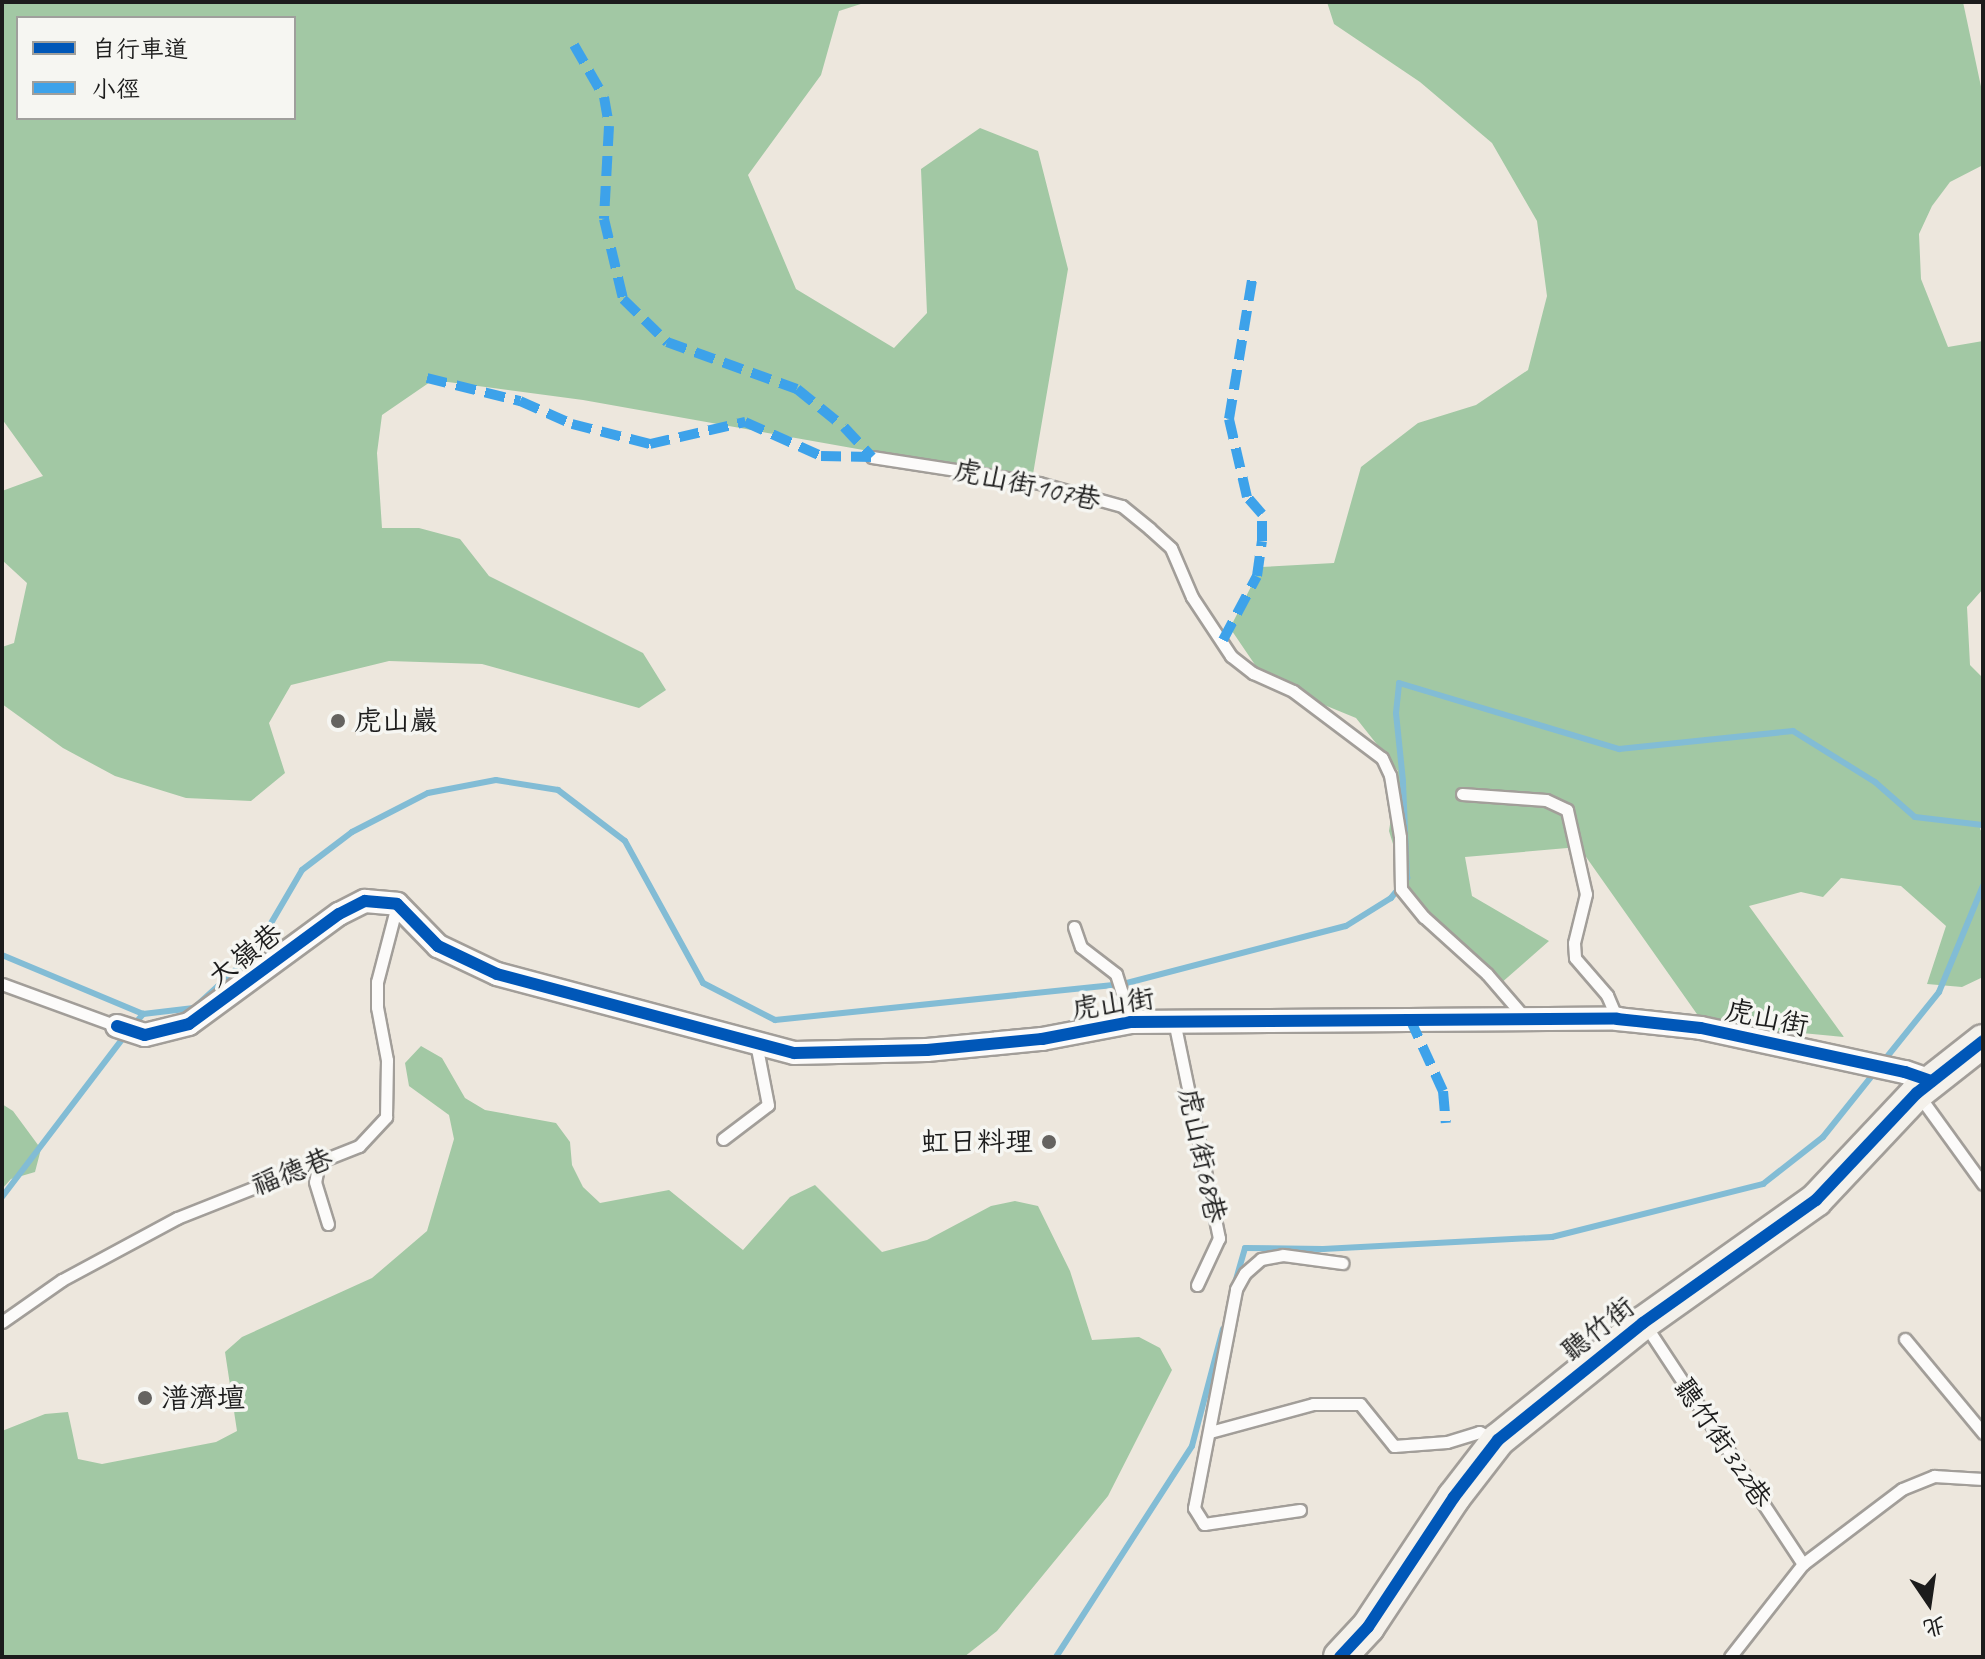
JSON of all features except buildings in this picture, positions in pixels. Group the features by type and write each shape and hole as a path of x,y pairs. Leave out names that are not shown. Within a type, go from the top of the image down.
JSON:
{"street":[{"name":"大嶺巷","path":"117,1026 145,1035 189,1024 339,914 365,901 397,904"},
{"name":"虎山街","path":"397,904 438,946 497,974 794,1053 927,1050 1042,1039 1131,1022 1617,1019 1701,1028 1866,1064 1918,1082"},
{"path":"1918,1082 1983,1041"},
{"name":"聽竹街","path":"1340,1657 1368,1627 1454,1497 1498,1440 1643,1323 1816,1200 1918,1082"}],"lane":[{"name":"虎山街107巷","path":"872,457 1039,483 1122,506 1150,529 1171,548 1192,597 1231,656 1253,673 1293,691 1382,758 1390,775 1400,837 1401,889 1424,917 1487,974 1525,1018"},
{"path":"1462,794 1546,800 1567,810 1586,894 1574,943 1575,958 1607,995 1617,1019"},
{"name":"福德巷","path":"2,1322 62,1280 177,1218 359,1146 386,1117 387,1060 377,982 397,904"},
{"path":"1074,927 1081,947 1116,974 1131,1022"},
{"name":"大嶺巷","path":"2,984 117,1026"},
{"name":"虎山街68巷","path":"1174,1021 1219,1238 1197,1285"},
{"path":"723,1139 768,1105 756,1043"},
{"path":"1918,1082 1983,1184"},
{"path":"319,1162 315,1182 328,1224"},
{"path":"1300,1510 1204,1524 1194,1508 1236,1289 1245,1273 1261,1259 1283,1255 1342,1263"},
{"name":"聽竹街322巷","path":"1643,1323 1803,1564"},
{"path":"1905,1339 1983,1433"},
{"path":"1210,1432 1313,1404 1360,1404 1394,1446 1447,1442 1479,1432 1498,1440"},
{"path":"1730,1657 1803,1564 1902,1489 1934,1476 1983,1479"}],"green space":[{"path":"2,2 867,2 839,11 821,75 748,175 796,289 894,348 927,313 921,169 980,128 1038,151 1068,269 1032,480 583,400 433,380 382,415 377,453 382,528 419,528 460,539 489,576 643,653 666,690 639,708 482,664 389,661 291,685 269,723 285,773 251,801 186,798 115,776 63,748 2,704 2,647 14,643 27,583 2,560 2,491 43,476 2,419"},
{"path":"1327,2 1963,2 1983,96 1983,165 1950,182 1932,206 1919,234 1921,279 1948,347 1983,341 1983,589 1967,607 1970,665 1983,678 1983,820 1980,829 1983,834 1983,977 1962,987 1927,984 1946,926 1901,886 1841,878 1823,897 1801,892 1749,906 1844,1037 1704,1024 1579,847 1465,857 1472,896 1549,941 1492,991 1404,880 1389,831 1398,771 1356,718 1266,681 1230,628 1261,567 1334,563 1361,467 1418,423 1476,405 1528,370 1547,296 1537,221 1492,143 1420,82 1334,24"},
{"path":"421,1046 442,1058 465,1098 485,1110 556,1123 570,1142 572,1165 583,1187 600,1203 669,1190 743,1250 790,1197 815,1185 882,1252 927,1240 991,1206 1015,1201 1038,1206 1070,1271 1092,1340 1139,1337 1160,1348 1172,1370 1108,1496 997,1631 964,1657 2,1657 2,1431 45,1414 68,1412 78,1459 102,1464 216,1442 237,1431 225,1352 242,1337 372,1278 427,1231 454,1139 449,1115 409,1086 405,1063"},
{"path":"2,1104 13,1111 41,1149 35,1172 11,1179 2,1189"}],"waterway":[{"path":"133,1026 143,1014 194,1008 253,954 302,870 352,832 428,793 496,780 558,790 625,841 703,983 775,1020 1123,984 1346,926 1391,898 1407,878 1403,781 1396,713 1399,683 1619,749 1793,731 1875,782 1915,817 1983,825"},
{"path":"1882,1063 1939,992 1983,886"},
{"path":"2,955 143,1014"},
{"path":"2,1197 126,1034"},
{"path":"1235,1283 1245,1248 1323,1249 1552,1237 1763,1184 1823,1137 1875,1072"},
{"path":"1056,1657 1192,1446 1223,1329"}],"marked path":[{"path":"574,45 604,97 609,126 604,219 623,299 667,342 797,389 844,427 872,457"},
{"path":"1223,640 1257,576 1262,541 1262,514 1247,497 1229,419 1253,274"},
{"path":"427,378 520,401 572,424 650,444 745,422 821,456 872,457"},
{"path":"1410,1019 1443,1091 1446,1123"}],"cycle path":[{"path":"117,1026 145,1035 189,1024 339,914 365,901 397,904 438,946 497,974 794,1053 927,1050 1042,1039 1131,1022 1617,1019 1701,1028 1905,1072 1931,1081"},
{"path":"1340,1657 1368,1627 1454,1497 1498,1440 1643,1323 1816,1200 1917,1093 1983,1041"}],"place":[{"name":"虎山巖","path":"338,721"},
{"name":"虹日料理","path":"1049,1142"},
{"name":"潽濟壇","path":"145,1398"}]}
